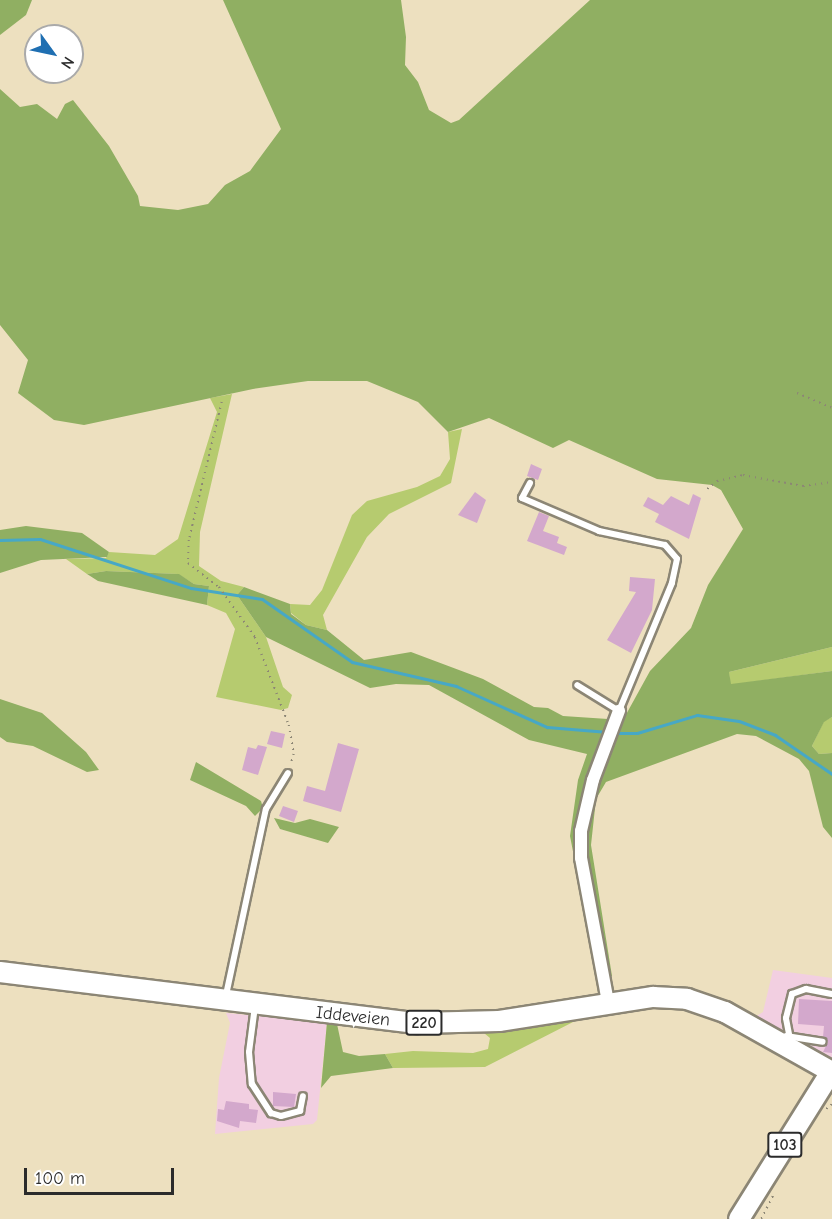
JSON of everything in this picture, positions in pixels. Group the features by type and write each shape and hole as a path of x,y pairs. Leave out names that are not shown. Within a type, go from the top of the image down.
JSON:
{"main road":[{"name":"Iddeveien","path":"0,972 366,1020 458,1024 653,997 698,1002 782,1038 832,1072"},
{"name":"103","path":"739,1219 832,1072"}],"street":[{"path":"608,1002 581,858 581,831 593,780 619,711"}],"lane":[{"path":"530,483 522,498 538,506 599,531 664,545 675,552 678,568 619,711 576,685"},
{"path":"225,1002 227,976 266,809 288,773"},
{"path":"823,1042 782,1038 792,994 806,989 832,994"},
{"path":"255,1006 249,1052 252,1084 271,1113 281,1116 300,1111 303,1096"}],"path":[{"path":"797,393 832,408"},
{"path":"222,402 189,540 188,563 219,587 255,637 289,725 294,754 288,773"},
{"path":"707,489 717,481 743,475 803,486 832,482"}],"shaded area":[{"path":"773,970 832,978 832,1064 755,1017 763,1012"},
{"path":"226,1013 327,1022 317,1120 313,1124 215,1134 219,1078 230,1023"}],"green space":[{"path":"0,0 32,0 26,15 0,35"},
{"path":"223,0 401,0 406,37 405,65 418,82 429,110 451,123 459,120 590,0 832,0 832,647 729,672 731,684 832,671 832,717 824,722 812,746 819,754 832,753 832,838 823,827 809,771 799,759 756,736 737,734 606,782 596,799 591,845 612,976 598,981 570,836 578,780 587,754 529,740 429,685 396,684 370,688 266,637 237,595 244,587 290,604 291,614 306,625 327,630 364,660 411,652 483,679 534,707 548,708 563,716 623,720 650,671 691,628 708,585 743,529 721,490 712,485 657,479 569,440 553,448 489,418 448,432 418,402 367,381 308,381 253,389 84,425 54,420 18,393 28,360 0,325 0,89 20,107 37,104 57,119 65,104 73,100 109,146 138,196 140,206 178,210 208,204 225,185 250,171 281,129"},
{"path":"232,394 200,532 199,566 221,581 244,587 237,595 266,637 283,687 292,695 288,708 281,710 216,697 235,629 226,613 207,605 209,586 194,584 178,574 106,571 87,574 66,559 106,558 109,552 155,555 178,539 217,412 210,398"},
{"path":"462,429 451,483 389,514 367,537 323,615 327,630 306,625 291,613 290,604 310,605 322,590 352,515 367,501 417,487 440,476 450,459 448,432"},
{"path":"26,526 82,533 109,552 107,557 41,560 0,573 0,530"},
{"path":"106,571 179,574 194,584 209,586 207,605 98,581 87,574"},
{"path":"832,647 832,671 730,685 729,672"},
{"path":"0,699 42,713 86,752 99,770 87,772 33,746 7,742 0,737"},
{"path":"832,717 832,753 819,754 812,746 824,721"},
{"path":"196,762 261,801 263,808 255,816 246,806 190,780"},
{"path":"274,818 295,823 310,819 339,827 328,843 280,829"},
{"path":"577,1020 485,1067 393,1068 385,1054 413,1051 473,1053 488,1049 490,1038 484,1033"},
{"path":"327,1022 337,1024 343,1052 359,1056 385,1054 393,1068 331,1076 321,1088"}],"building":[{"path":"531,464 542,469 538,480 527,476"},
{"path":"475,492 486,500 477,523 458,515"},
{"path":"693,494 701,498 689,539 655,522 659,514 643,506 648,497 663,505 671,496 689,505"},
{"path":"539,512 549,516 543,531 559,537 557,543 567,547 564,555 527,541"},
{"path":"630,577 655,579 652,610 631,653 607,640 636,592 629,591"},
{"path":"271,731 285,734 282,748 267,744"},
{"path":"338,743 359,749 341,812 303,801 307,786 325,791"},
{"path":"258,745 267,747 258,775 242,770 248,747 256,749"},
{"path":"283,806 298,811 294,822 279,816"},
{"path":"799,999 832,1001 832,1053 823,1052 828,1042 823,1037 824,1026 798,1024"},
{"path":"273,1092 296,1094 294,1107 273,1106"},
{"path":"226,1101 249,1104 249,1109 258,1110 256,1123 240,1121 239,1128 217,1121 218,1109 224,1110"}],"waterway":[{"path":"0,540 40,539 191,588 262,599 352,662 456,686 547,727 608,732"},
{"path":"615,733 637,733 697,715 739,721 775,735 832,774"}]}
